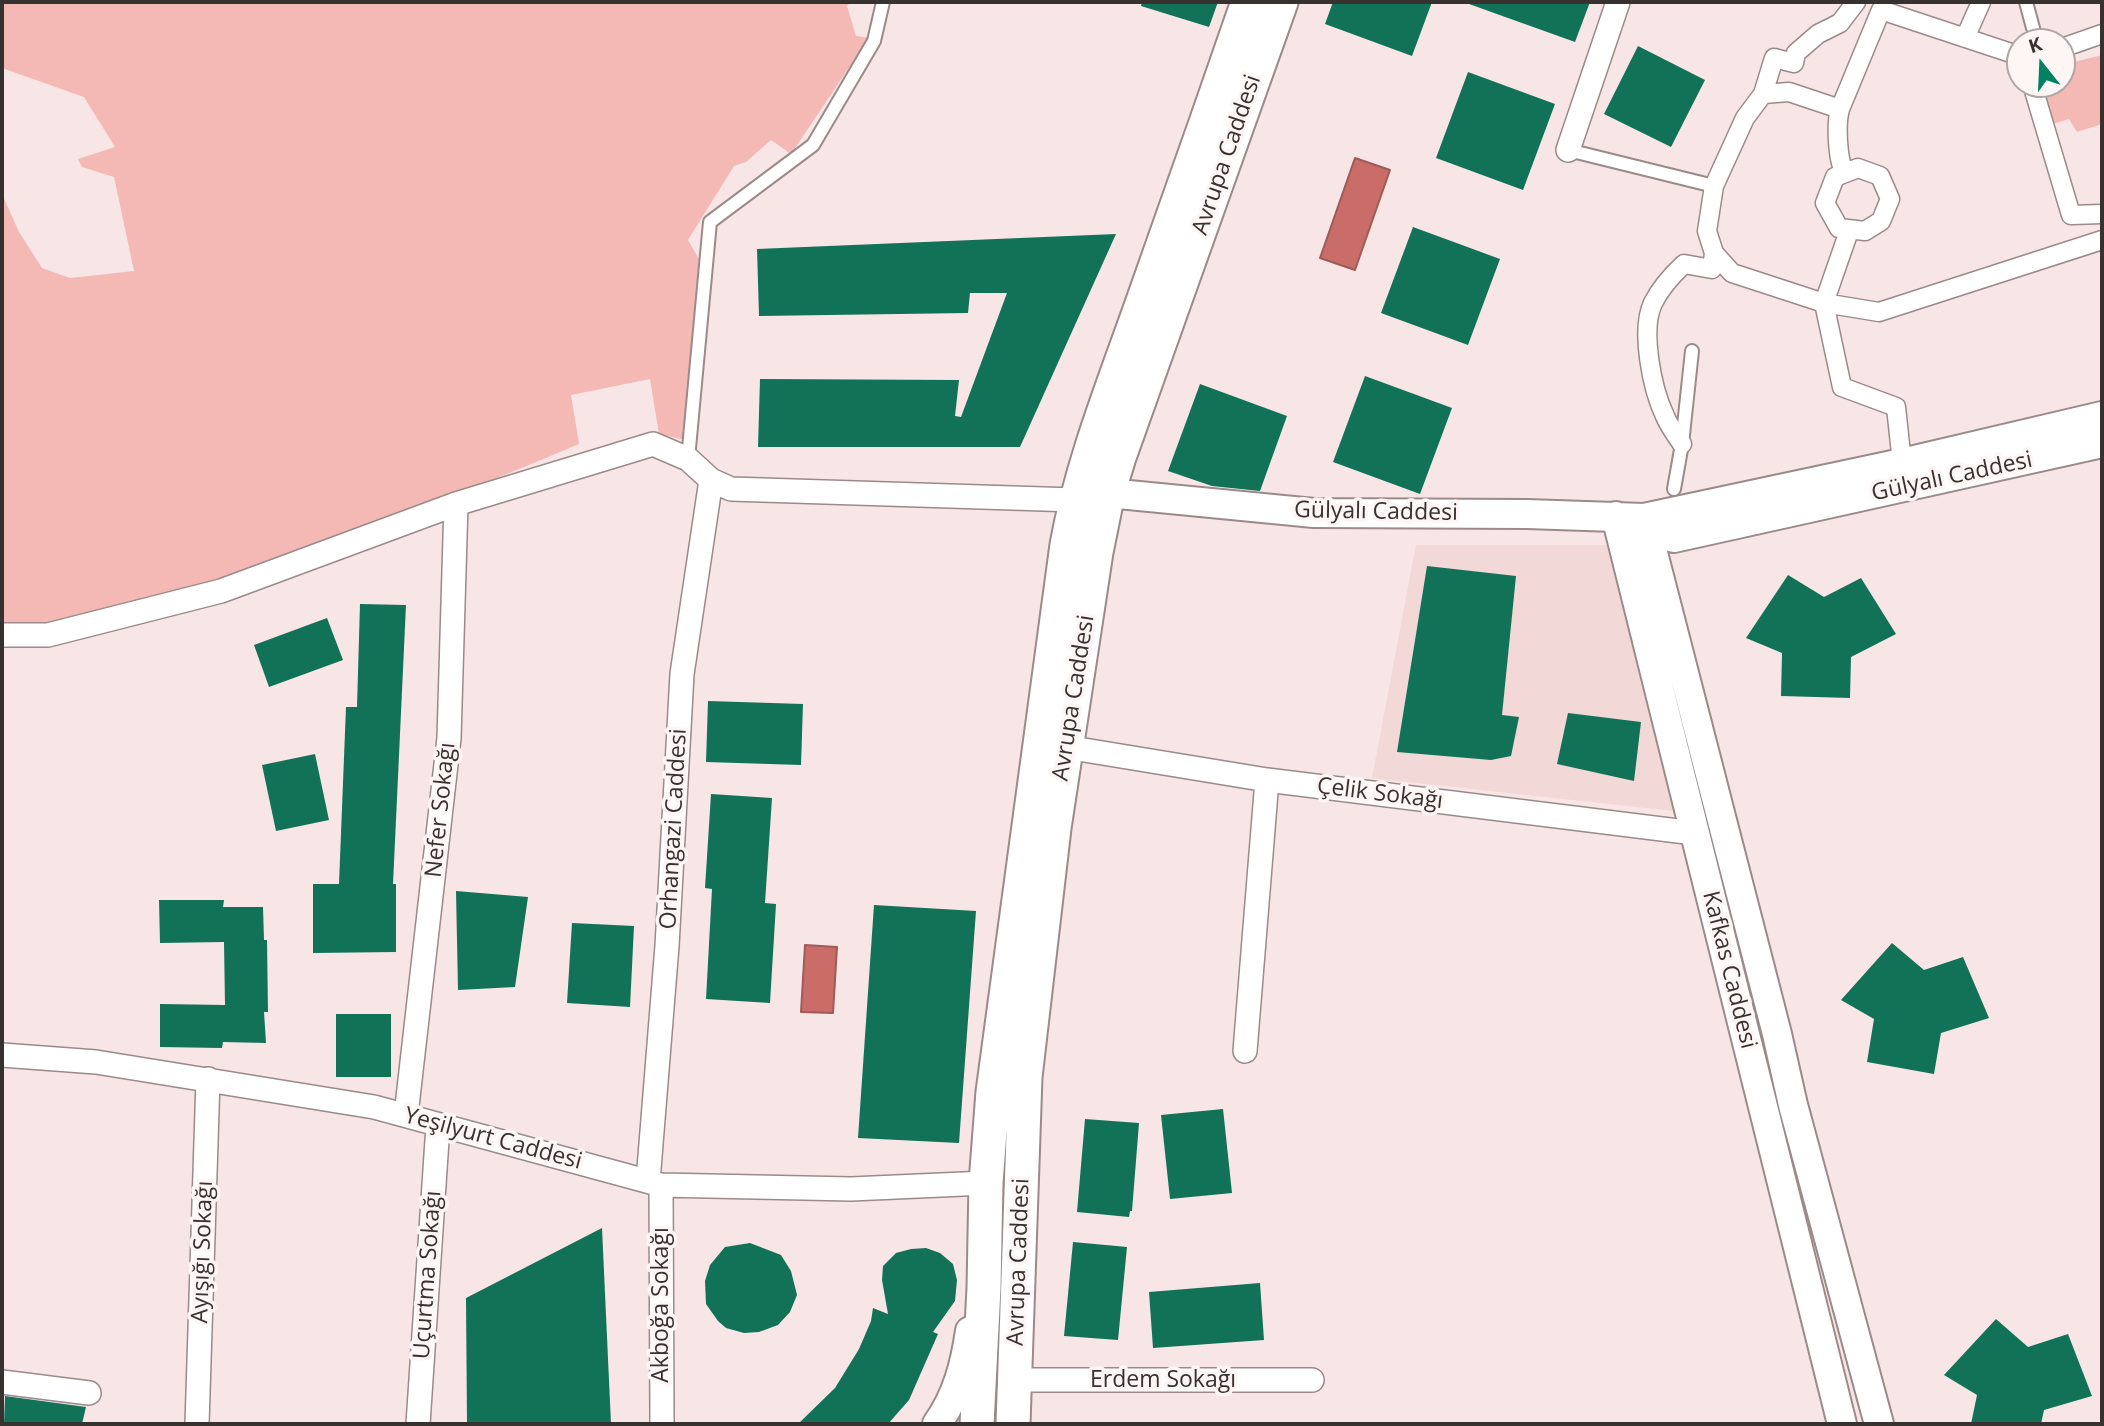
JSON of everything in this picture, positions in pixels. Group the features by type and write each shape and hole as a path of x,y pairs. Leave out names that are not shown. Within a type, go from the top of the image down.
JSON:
{"main road":[{"name":"Avrupa Caddesi","path":"977,1424 986,1182 993,1091 1008,964 1075,500 1093,441 1248,2"},
{"name":"Avrupa Caddesi","path":"1013,1424 1025,1077 1054,828 1096,552 1108,493 1281,2"}],"street":[{"path":"1569,150 1618,2"},
{"path":"1856,2 1840,23 1818,34 1796,53 1794,63 1774,58 1763,94 1745,118 1714,186 1707,232 1714,253 1732,273 1824,303 1879,312 2102,240"},
{"path":"1965,38 1981,2"},
{"path":"1845,173 1839,157 1838,116 1881,10 2006,51"},
{"path":"2076,43 2102,34"},
{"path":"1763,94 1789,92 1840,109"},
{"path":"2036,98 2071,215 2102,214"},
{"path":"1858,168 1880,176 1890,199 1881,221 1865,231 1849,230 1839,228 1825,203 1835,177 1858,168"},
{"path":"1849,230 1824,303 1842,387 1896,407 1902,463"},
{"path":"1682,444 1664,415 1651,369 1646,334 1652,305 1666,281 1684,264 1712,269 1714,253"},
{"name":"Gülyalı Caddesi","path":"1108,493 1314,513 1616,516 1644,519 2102,416"},
{"name":"Gülyalı Caddesi","path":"1644,519 1659,534 1674,538 2102,443"},
{"path":"2,635 48,635 221,591 456,503 653,444 688,459 711,480 731,489 1075,500"},
{"name":"Orhangazi Caddesi","path":"654,1183 682,674 711,480"},
{"name":"Nefer Sokağı","path":"406,1115 449,738 456,503"},
{"name":"Kafkas Caddesi","path":"1616,516 1842,1424"},
{"name":"Kafkas Caddesi","path":"1644,519 1793,1105 1879,1424"},
{"name":"Çelik Sokağı","path":"1066,747 1267,780 1694,833"},
{"path":"1245,1051 1267,780"},
{"name":"Yeşilyurt Caddesi","path":"2,1055 96,1062 374,1107 654,1183 851,1189 986,1182"},
{"name":"Ayışığı Sokağı","path":"197,1424 208,1079"},
{"name":"Uçurtma Sokağı","path":"418,1424 438,1125"},
{"name":"Akboğa Sokağı","path":"654,1183 662,1424"},
{"path":"937,1424 957,1389 971,1328 984,1288"},
{"name":"Erdem Sokağı","path":"1015,1380 1312,1380"},
{"path":"2,1382 89,1393"}],"lane":[{"path":"688,459 710,222 813,145 874,41 883,2"},
{"path":"2026,2 2033,28"},
{"path":"1569,150 1714,186"},
{"path":"1674,489 1682,444 1692,351"}],"shaded area":[{"path":"2,2 851,2 847,6 856,36 869,38 791,154 771,140 746,162 734,166 688,240 700,261 685,440 659,434 650,379 571,395 579,444 546,458 382,523 200,587 122,610 2,630 2,194 19,232 42,268 70,278 134,271 114,177 82,167 78,159 115,147 84,97 2,68"},
{"path":"2102,55 2102,124 2077,132 2069,119 2049,125 2043,98 2076,98 2076,62"},
{"path":"1355,158 1390,170 1355,270 1320,258"},
{"path":"1416,545 1610,545 1673,811 1372,778"},
{"path":"805,945 837,947 833,1013 801,1012"}],"building":[{"path":"1142,2 1218,2 1209,27 1141,6"},
{"path":"1333,2 1432,2 1412,56 1325,24"},
{"path":"1469,2 1590,2 1575,42"},
{"path":"1638,46 1705,80 1671,147 1604,114"},
{"path":"1468,72 1555,104 1523,190 1436,158"},
{"path":"1413,227 1500,259 1468,345 1381,313"},
{"path":"1116,234 1020,447 758,447 760,379 959,380 955,416 961,417 1007,293 970,293 968,313 759,316 757,249"},
{"path":"1365,376 1452,408 1420,494 1333,462"},
{"path":"1200,384 1287,416 1260,491 1212,486 1168,471"},
{"path":"1427,566 1516,576 1502,715 1519,717 1511,756 1491,760 1397,752"},
{"path":"1788,575 1824,597 1861,578 1896,634 1851,657 1850,698 1781,696 1782,653 1746,638"},
{"path":"360,604 406,605 393,884 396,884 396,952 313,953 313,884 339,884 346,707 357,707"},
{"path":"327,618 343,660 269,687 254,645"},
{"path":"708,701 803,704 801,765 706,762"},
{"path":"1568,713 1641,722 1634,781 1557,764"},
{"path":"315,754 329,820 276,831 262,765"},
{"path":"711,794 772,798 765,903 776,904 770,1003 706,999 712,889 705,888"},
{"path":"456,891 528,897 515,987 458,990"},
{"path":"159,900 224,900 223,907 263,907 264,940 267,940 268,1012 264,1012 266,1043 223,1042 222,1048 160,1047 160,1004 225,1005 224,942 160,943"},
{"path":"874,905 976,911 959,1143 858,1138"},
{"path":"572,923 634,926 630,1007 567,1003"},
{"path":"1892,943 1924,970 1963,957 1989,1018 1941,1033 1934,1074 1867,1062 1874,1019 1841,1000"},
{"path":"336,1014 391,1014 391,1077 336,1077"},
{"path":"1223,1109 1232,1193 1170,1199 1161,1115"},
{"path":"1085,1119 1139,1123 1132,1211 1129,1217 1077,1212"},
{"path":"602,1228 611,1424 467,1424 466,1298"},
{"path":"1073,1242 1127,1247 1118,1340 1064,1336"},
{"path":"750,1243 781,1255 791,1271 797,1295 790,1312 778,1325 759,1332 744,1333 726,1328 718,1321 706,1304 705,1281 710,1265 725,1247"},
{"path":"926,1248 940,1253 953,1264 957,1280 955,1301 933,1332 938,1334 909,1400 888,1424 798,1424 835,1388 859,1349 871,1321 873,1308 888,1314 882,1280 883,1266 896,1253"},
{"path":"1260,1283 1264,1340 1153,1348 1149,1292"},
{"path":"1996,1319 2028,1347 2068,1334 2092,1396 2044,1410 2041,1424 1971,1424 1977,1395 1944,1375"},
{"path":"5,1396 86,1407 82,1424 4,1424"}]}
